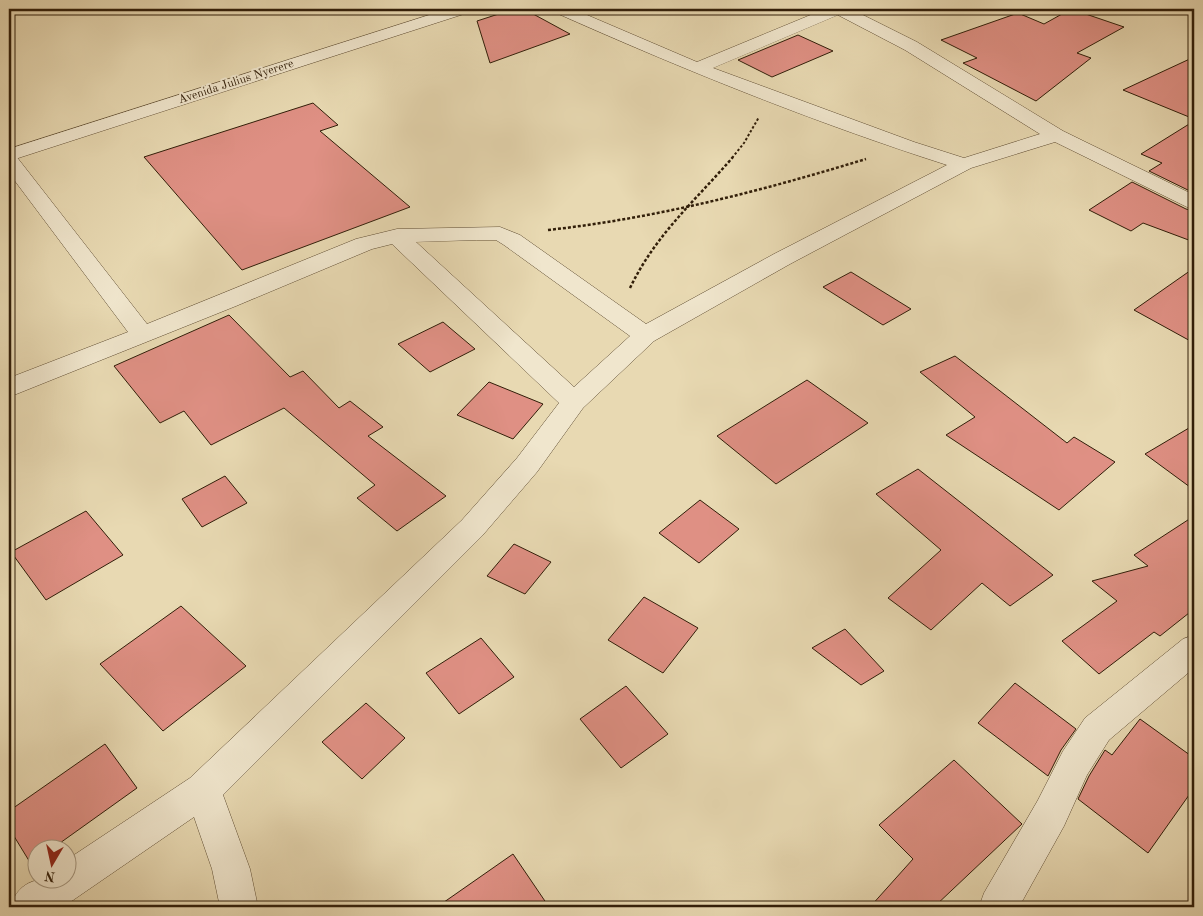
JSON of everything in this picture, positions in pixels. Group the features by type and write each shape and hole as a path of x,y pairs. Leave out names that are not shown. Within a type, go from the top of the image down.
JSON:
{"street":[{"name":"Avenida Julius Nyerere","path":"9,155 464,9"},
{"path":"560,9 697,68 769,96 907,146 964,164"},
{"path":"697,68 838,9 911,46 1056,135 1194,203"},
{"path":"29,907 202,790 472,528 527,465 574,402 636,329 782,259 964,164 1056,135"},
{"path":"9,160 143,335"},
{"path":"9,388 364,244 397,236 500,234 512,240 636,329"},
{"path":"397,236 574,402"},
{"path":"998,907 1051,813 1075,762 1097,729 1194,649"},
{"path":"202,790 231,869 239,907"}],"path":[{"path":"636,329 624,300 640,264 683,209 739,153 756,125 769,96"},
{"path":"500,234 595,226 683,209 803,178 907,146"}],"building":[{"path":"514,9 524,9 570,34 490,63 477,21"},
{"path":"1071,9 1124,27 1077,53 1091,58 1036,101 963,63 977,58 941,40 1018,13 1044,24"},
{"path":"798,35 833,51 772,77 738,60"},
{"path":"1194,57 1194,119 1123,90 1153,76"},
{"path":"313,103 338,125 320,131 410,207 242,270 144,157"},
{"path":"1194,121 1194,193 1149,171 1162,163 1141,154"},
{"path":"1132,182 1186,209 1194,211 1194,242 1143,223 1131,231 1089,210"},
{"path":"1194,268 1194,343 1134,310"},
{"path":"851,272 911,309 883,325 823,287"},
{"path":"229,315 290,377 303,371 339,408 350,401 383,427 368,436 446,496 397,531 357,498 375,485 284,408 211,445 184,411 160,423 114,366"},
{"path":"443,322 475,349 430,372 398,344"},
{"path":"955,356 1067,443 1074,437 1115,462 1059,510 946,435 975,417 920,372"},
{"path":"807,380 868,423 776,484 717,436"},
{"path":"489,382 543,404 513,439 457,415"},
{"path":"1194,425 1194,490 1145,454"},
{"path":"918,469 1053,575 1010,606 982,583 931,630 888,598 941,550 876,494"},
{"path":"225,476 247,503 202,527 182,499"},
{"path":"700,500 739,529 699,563 659,533"},
{"path":"86,511 123,555 46,600 11,552"},
{"path":"1194,516 1194,609 1160,636 1154,632 1099,674 1062,641 1117,601 1092,581 1148,566 1134,555"},
{"path":"514,544 551,562 525,594 487,576"},
{"path":"644,597 698,628 663,673 608,640"},
{"path":"181,606 246,666 163,731 100,664"},
{"path":"845,629 884,671 861,685 812,648"},
{"path":"481,638 514,677 459,714 426,673"},
{"path":"1015,683 1076,729 1061,750 1048,776 978,723"},
{"path":"626,686 668,734 621,768 580,719"},
{"path":"366,703 405,738 362,779 322,742"},
{"path":"1140,719 1194,758 1194,788 1148,853 1078,799 1105,750 1112,755"},
{"path":"105,744 137,788 67,838 28,838 28,859 9,828 9,811"},
{"path":"954,760 1022,824 934,907 870,907 913,859 879,825"},
{"path":"513,854 549,907 437,907"}]}
